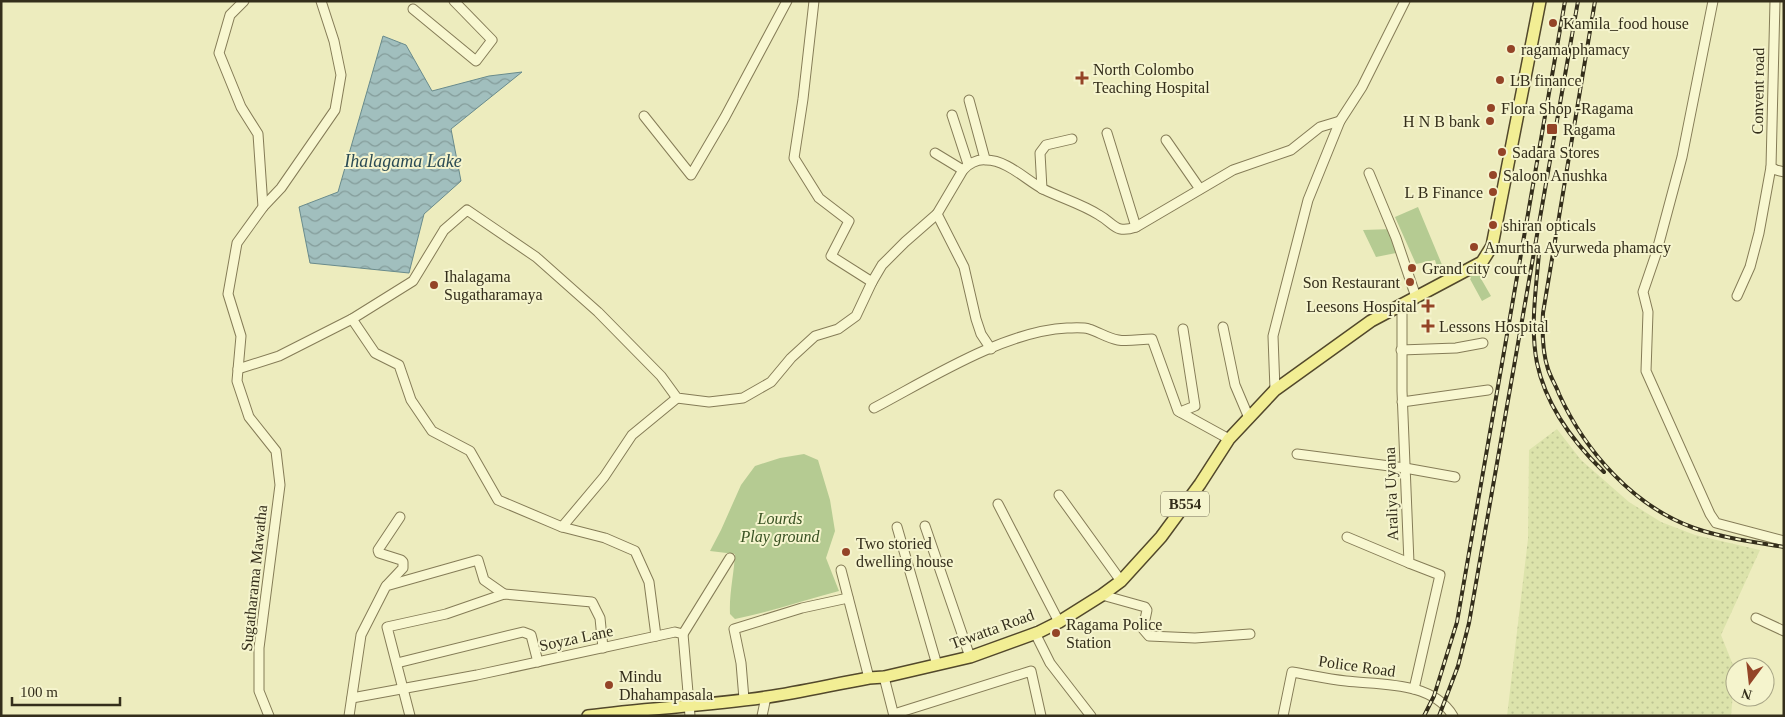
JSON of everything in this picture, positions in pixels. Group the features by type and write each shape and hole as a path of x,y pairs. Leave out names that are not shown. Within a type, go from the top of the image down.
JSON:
{"main road":[{"name":"Tewatta Road","path":"588,716 690,711 744,699 884,677 970,657 1059,622 1121,580 1161,537 1200,484 1229,440 1275,390 1370,321 1482,262 1492,246 1540,1"}],"street":[{"path":"244,1 230,15 219,53 241,107 258,134 264,207"},
{"name":"Sugatharama Mawatha","path":"269,716 259,691 259,648 280,485 276,451 250,417 237,381 241,336 228,294 237,243 281,188 335,110 341,75 334,42 321,1"},
{"path":"413,9 476,61 492,40 454,1"},
{"path":"644,116 691,174 725,117 787,1"},
{"path":"814,1 804,99 794,158 819,198 849,221 831,256 872,282"},
{"path":"1275,390 1273,336 1308,200 1340,121 1362,87 1405,1"},
{"path":"1713,1 1682,157 1656,254 1643,292 1648,312 1646,371 1680,450 1716,523 1784,541"},
{"name":"Convent road","path":"1776,1 1772,167 1784,172"},
{"path":"969,100 985,160"},
{"path":"952,115 965,167"},
{"path":"562,527 604,477 632,435 676,398 709,402 743,398 771,382 791,358 814,336 838,329 856,316 882,265 904,242 937,214 965,167 985,160 1000,162 1042,188 1099,215 1115,227 1125,230 1136,227 1233,170 1291,150 1320,127 1340,121"},
{"path":"1107,134 1136,227"},
{"path":"1042,188 1040,153 1046,145 1072,139"},
{"path":"1166,140 1200,189"},
{"path":"935,153 965,167"},
{"path":"1737,296 1750,267 1760,233 1772,167"},
{"path":"1368,173 1396,238 1416,297"},
{"path":"238,369 279,356 352,319 413,281 444,230 467,210 536,257 598,312 661,376 676,398"},
{"path":"937,214 964,267 976,319 981,334 991,349"},
{"name":"Araliya Uyana","path":"1402,304 1402,402 1409,563 1440,575 1414,689"},
{"path":"352,319 375,353 399,365 411,400 432,431 470,451 498,500 562,527 605,538 635,551 650,582 656,636"},
{"path":"1223,327 1235,385 1249,418"},
{"path":"874,408 967,358 1024,335 1065,328 1088,328 1106,337 1119,340 1152,339 1178,411 1229,440"},
{"path":"1180,412 1196,406 1183,329"},
{"path":"1401,350 1456,348 1483,343"},
{"path":"1402,402 1488,390"},
{"path":"1297,454 1455,476"},
{"path":"1058,495 1121,580"},
{"path":"998,504 1059,622"},
{"path":"349,716 361,635 386,586 403,568 401,560 379,553 378,550 400,517"},
{"path":"925,526 970,657"},
{"path":"897,527 937,665"},
{"path":"1347,537 1409,563"},
{"path":"690,711 683,634 730,558"},
{"path":"386,586 478,560 484,580 504,594"},
{"path":"841,570 869,678"},
{"path":"410,716 387,627 446,614 504,594 592,602 600,618 603,648"},
{"path":"1102,594 1145,606 1147,610 1143,629 1149,636 1195,638 1250,634"},
{"path":"744,699 741,663 734,628 802,608 848,598"},
{"path":"1756,618 1784,631"},
{"path":"397,663 524,632 530,635 538,662"},
{"name":"Soyza Lane","path":"352,698 538,662 675,632 683,634"},
{"path":"1035,633 1050,663 1090,716"},
{"path":"884,677 894,715 1030,671 1041,716"},
{"name":"Police Road","path":"1283,716 1292,672 1344,681 1414,689 1434,696 1453,716"},
{"path":"762,716 766,697"}],"green space":[{"path":"1418,207 1445,272 1439,275 1435,260 1416,264 1395,217"},
{"path":"1393,229 1412,289 1408,291 1396,253 1376,257 1363,230"},
{"path":"1480,269 1483,271 1480,277 1491,296 1482,301 1469,274"},
{"path":"1557,429 1581,460 1629,502 1661,522 1695,535 1760,550 1721,635 1730,657 1725,657 1725,707 1732,707 1731,716 1507,716 1528,539 1529,450"},
{"name":"Lourds Play ground","path":"804,454 818,460 830,500 835,531 826,558 839,591 735,619 730,614 730,606 735,554 710,551 741,485 755,466 780,458"}],"water":[{"name":"Ihalagama Lake","path":"383,36 406,45 432,91 489,76 522,72 451,129 461,181 424,214 409,273 310,263 299,207 338,192"}],"railway":[{"path":"1424,716 1434,696 1457,622 1565,1"},
{"path":"1439,716 1458,666 1469,623 1578,1"},
{"path":"1595,1 1543,313 1543,341 1548,369 1559,394 1582,436 1613,474 1631,491 1651,506 1694,528 1784,547"},
{"path":"1539,253 1534,308 1534,336 1541,379 1562,422 1604,472"}],"place":[{"name":"Kamila_food house","path":"1553,23"},
{"name":"ragama phamacy","path":"1511,49"},
{"name":"North Colombo Teaching Hospital","path":"1082,78"},
{"name":"LB finance","path":"1500,80"},
{"name":"Flora Shop -Ragama","path":"1491,108"},
{"name":"H N B bank","path":"1490,121"},
{"name":"Ragama","path":"1552,129"},
{"name":"Sadara Stores","path":"1502,152"},
{"name":"Saloon Anushka","path":"1493,175"},
{"name":"L B Finance","path":"1493,192"},
{"name":"shiran opticals","path":"1493,225"},
{"name":"Amurtha Ayurweda phamacy","path":"1474,247"},
{"name":"Grand city court","path":"1412,268"},
{"name":"Son Restaurant","path":"1410,282"},
{"name":"Ihalagama Sugatharamaya","path":"434,285"},
{"name":"Leesons Hospital","path":"1428,306"},
{"name":"Lessons Hospital","path":"1428,326"},
{"name":"Two storied dwelling house","path":"846,552"},
{"name":"Ragama Police Station","path":"1056,633"},
{"name":"Mindu Dhahampasala","path":"609,685"}]}
